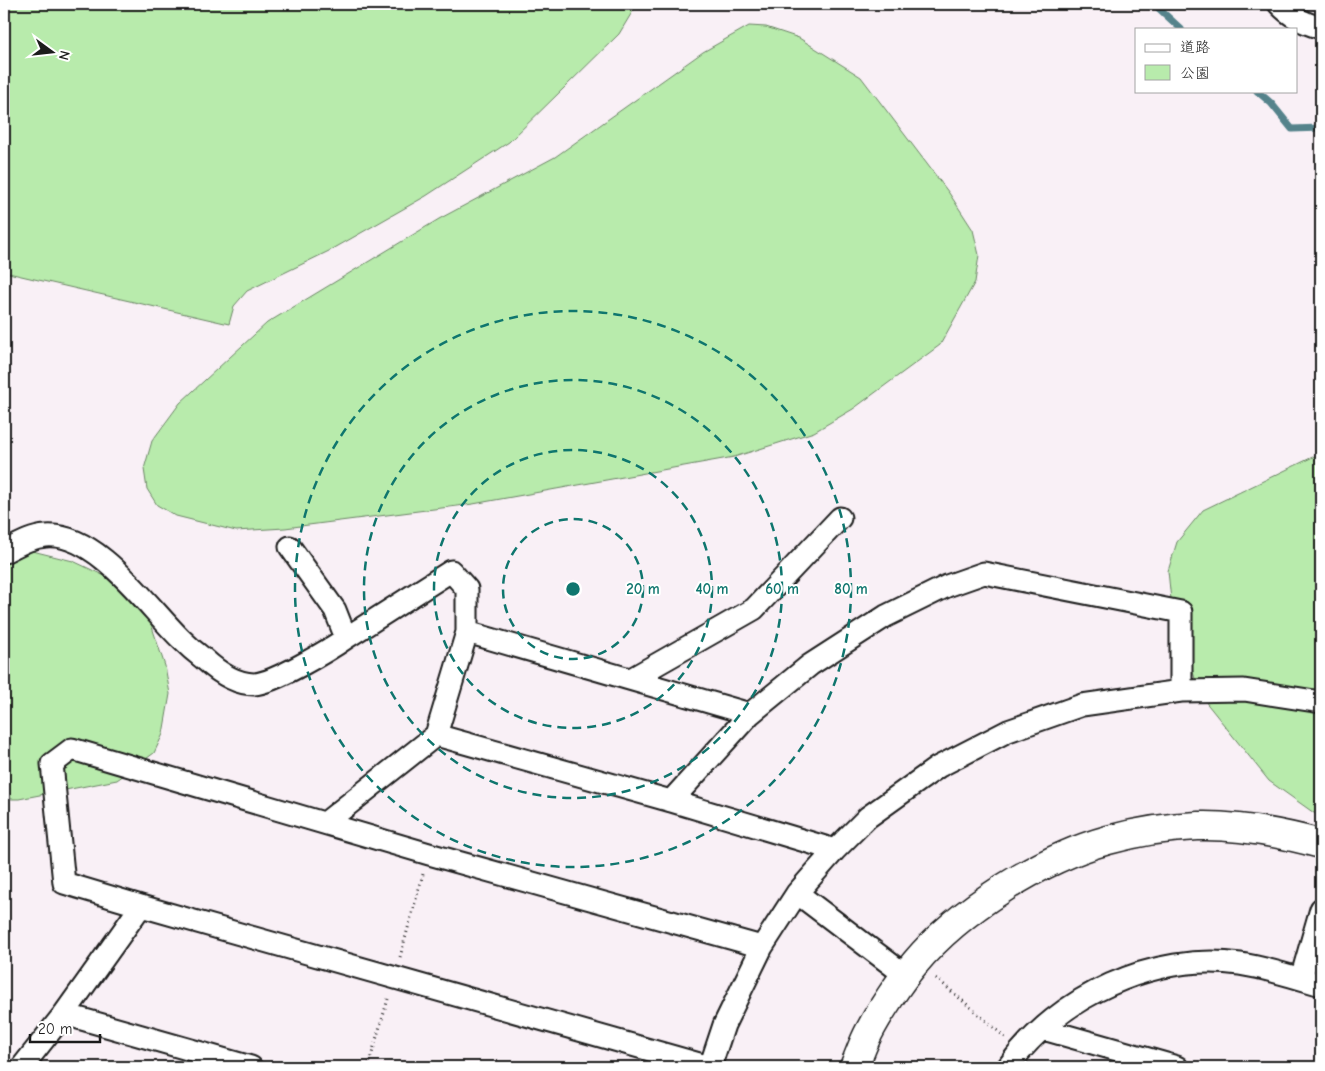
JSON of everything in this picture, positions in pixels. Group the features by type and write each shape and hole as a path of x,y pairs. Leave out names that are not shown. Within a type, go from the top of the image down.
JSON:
{"street":[{"path":"1279,4 1286,12 1312,26 1321,28"},
{"path":"631,679 754,609 840,518"},
{"path":"4,552 32,538 48,536 70,539 108,562 182,640 215,669 232,678 254,684 270,680 330,650 451,571 467,589 467,632 436,735 325,823"},
{"path":"290,547 335,610 346,638"},
{"path":"671,801 750,714 810,665 886,616 948,586 984,573 1181,612 1181,691"},
{"path":"467,632 750,714"},
{"path":"762,947 72,750 52,764 64,882 142,906 710,1067 724,1025 762,947 797,893 835,850 868,817 938,767 1008,730 1082,705 1181,691 1244,690 1321,702"},
{"path":"436,735 671,801 835,850"},
{"path":"854,1067 869,1032 911,968 946,931 1017,880 1061,857 1107,840 1148,831 1199,826 1288,835 1321,844"},
{"path":"797,893 911,968"},
{"path":"22,1067 64,1014 142,906"},
{"path":"1301,979 1321,909"},
{"path":"1008,1067 1020,1050 1072,1006 1101,988 1137,973 1200,963 1240,964 1321,985"},
{"path":"64,1014 251,1067"},
{"path":"1043,1029 1176,1067"}],"path":[{"path":"911,968 1020,1050"}],"green space":[{"path":"10,4 637,4 619,34 509,142 426,196 331,250 247,291 234,306 229,324 4,272 4,8"},
{"path":"749,26 766,27 799,38 861,77 949,193 973,230 979,255 975,282 940,345 853,409 814,432 734,457 473,504 285,528 236,531 176,516 157,505 147,489 144,469 152,441 180,403 267,323 439,219 555,157 703,52"},
{"path":"1321,453 1321,816 1269,781 1200,695 1171,600 1168,571 1177,542 1203,510"},
{"path":"4,546 16,547 73,561 107,577 139,604 148,615 165,666 170,694 163,734 154,753 117,780 19,799 4,799"}],"waterway":[{"path":"1154,4 1180,28"},
{"path":"1258,92 1271,103 1292,129 1321,128"}]}
